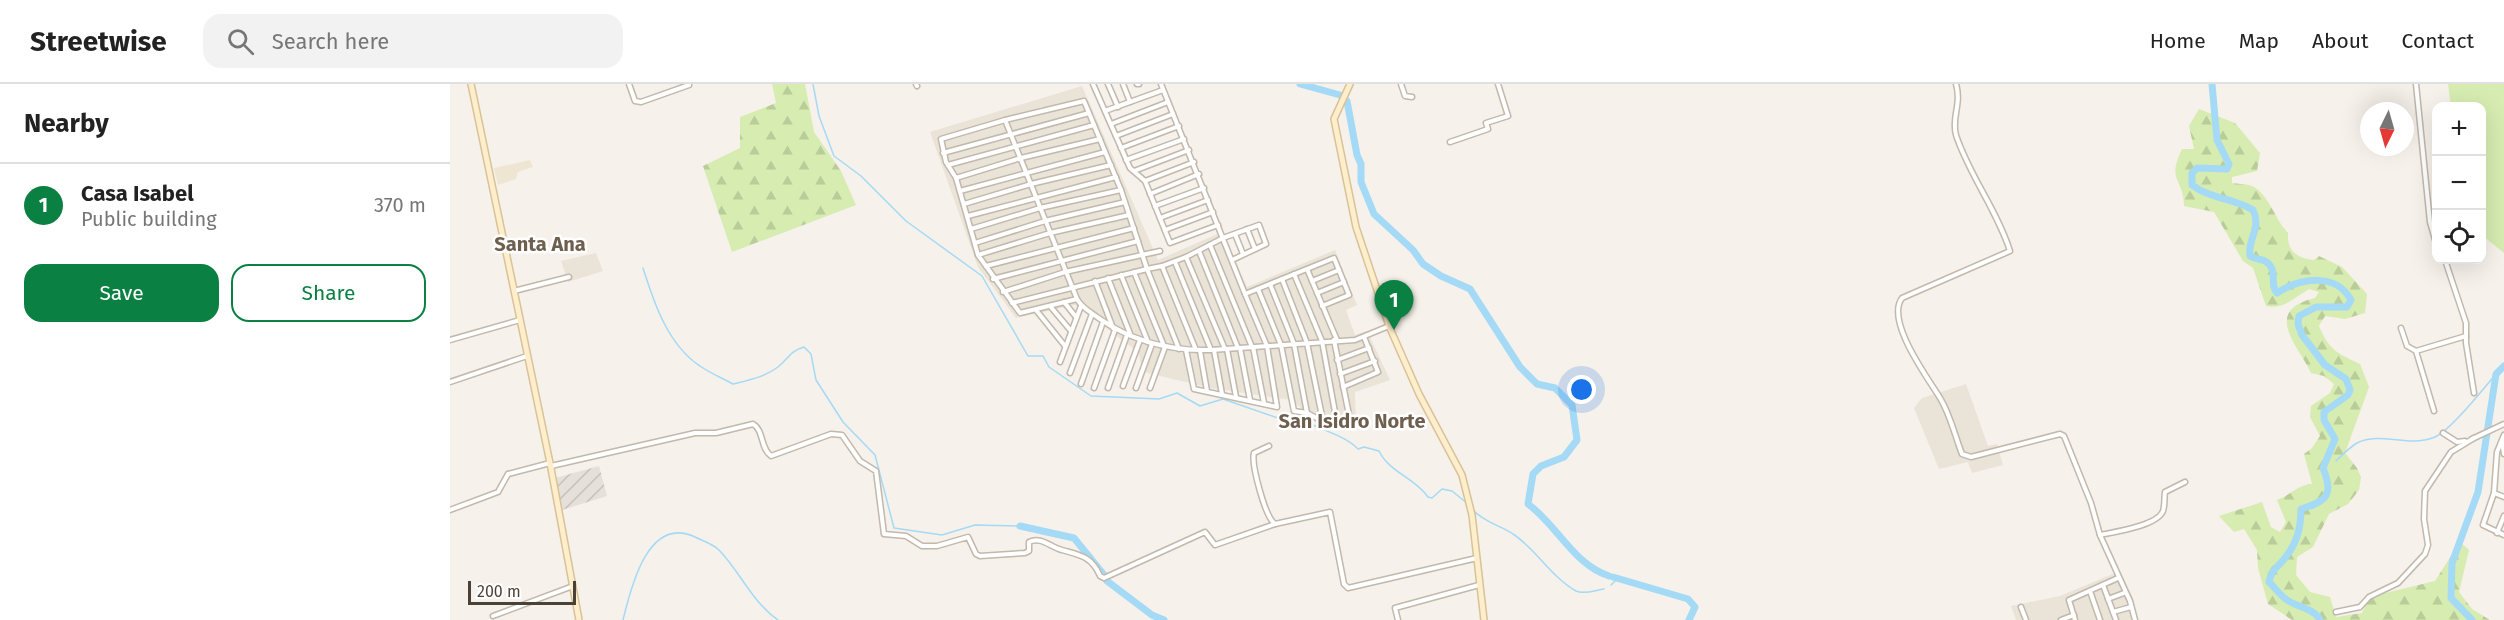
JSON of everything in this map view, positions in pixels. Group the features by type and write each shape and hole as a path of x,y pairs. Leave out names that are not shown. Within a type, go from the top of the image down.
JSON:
{"street":[{"path":"471,84 550,465 579,620"},
{"path":"629,84 635,101 641,102 689,85"},
{"path":"1094,84 1126,160 1145,181 1170,243 1218,225"},
{"path":"1108,84 1118,107"},
{"path":"1123,84 1130,102"},
{"path":"1161,84 1267,346 1278,405 1207,392 1193,387 1186,350"},
{"path":"1401,84 1404,96 1412,97"},
{"path":"1450,142 1488,129 1486,123 1508,116 1498,84"},
{"path":"1956,84 1960,98 1956,134 1992,206 2010,250 1902,298 1899,312 1904,338 1940,397 1962,454 1971,457 2060,434 2064,436 2091,503 2100,535 2135,620"},
{"path":"2416,84 2432,235"},
{"path":"1348,87 1334,119 1356,227 1389,326 1419,394 1462,475 1472,515 1484,620"},
{"path":"1105,111 1163,90"},
{"path":"1077,298 1022,314 1012,303 978,255 956,178 943,153 942,139 1005,120 1083,101 1116,177 1147,269 1179,349"},
{"path":"1111,124 1168,102"},
{"path":"943,153 1010,132 1089,113"},
{"path":"1116,136 1173,114"},
{"path":"1005,120 1071,287 1081,306 1114,329 1165,347 1212,350 1364,337 1389,326"},
{"path":"948,165 1094,125"},
{"path":"1121,147 1179,126"},
{"path":"956,178 1021,158 1100,139"},
{"path":"1126,160 1184,139"},
{"path":"1134,171 1189,150"},
{"path":"960,191 1105,152"},
{"path":"1145,181 1194,162"},
{"path":"964,204 1031,184 1111,165"},
{"path":"1150,194 1199,174"},
{"path":"968,216 1116,177"},
{"path":"1155,206 1204,188"},
{"path":"971,229 1040,208 1121,190"},
{"path":"1160,218 1208,200"},
{"path":"975,243 1045,221 1125,202"},
{"path":"1165,230 1213,212"},
{"path":"978,255 1050,233 1129,215"},
{"path":"1012,303 1175,262 1223,238 1259,225 1267,242 1232,260"},
{"path":"986,266 1134,228"},
{"path":"1247,229 1255,249"},
{"path":"1235,234 1244,254"},
{"path":"993,279 1060,259 1138,241"},
{"path":"1210,245 1252,347 1264,403"},
{"path":"1003,292 1065,272 1160,251"},
{"path":"1199,251 1239,348 1250,400"},
{"path":"1186,257 1226,349 1236,397"},
{"path":"1245,294 1334,258 1349,295 1322,306"},
{"path":"1175,262 1212,350 1222,394"},
{"path":"2446,264 2466,323 2474,393"},
{"path":"1162,266 1198,350 1207,392"},
{"path":"1258,289 1281,345 1293,410 1307,413 1323,421 1348,423 1350,420 1335,340 1307,269"},
{"path":"1312,281 1339,270"},
{"path":"1134,272 1165,347 1150,388"},
{"path":"1294,274 1322,341 1337,423"},
{"path":"1121,275 1150,343 1136,388"},
{"path":"514,291 569,277"},
{"path":"1108,278 1129,336 1108,388"},
{"path":"1282,279 1307,343 1323,421"},
{"path":"1094,388 1114,329 1095,281"},
{"path":"1317,293 1344,282"},
{"path":"1270,284 1294,344 1307,413"},
{"path":"1064,302 1076,317"},
{"path":"1050,306 1071,332"},
{"path":"1060,363 1081,306"},
{"path":"1036,310 1066,347"},
{"path":"1070,373 1092,314"},
{"path":"450,340 520,320"},
{"path":"1081,384 1104,322"},
{"path":"2401,328 2407,346 2416,351 2434,411"},
{"path":"2416,351 2466,336"},
{"path":"1343,387 1376,374 1378,370 1364,337"},
{"path":"1123,387 1140,340"},
{"path":"1337,360 1369,348"},
{"path":"450,382 527,356"},
{"path":"1340,374 1375,361"},
{"path":"450,510 498,492 508,474 686,435 716,433 753,424 758,428 766,451 771,456 840,433 860,461 876,471 883,532 886,535 906,536 922,546 937,546 968,537 976,554 980,556 1025,554 1029,551 1029,542 1037,540 1062,550 1077,552 1096,566 1102,578 1205,532 1215,545 1275,524 1330,512 1333,516 1344,584 1348,588 1477,558"},
{"path":"2336,612 2360,607 2369,597 2398,583 2425,554 2428,545 2424,519 2425,490 2451,452 2504,424"},
{"path":"2443,433 2457,442 2474,438"},
{"path":"2504,435 2497,452 2494,493 2483,525 2504,535"},
{"path":"2502,441 2504,453"},
{"path":"1269,446 1254,453 1252,460 1258,472 1263,504 1269,519 1275,524"},
{"path":"2100,535 2158,519 2163,510 2165,492 2185,482"},
{"path":"2494,493 2504,497"},
{"path":"2498,533 2504,516"},
{"path":"2061,620 2074,617 2069,600 2118,578"},
{"path":"1398,620 1395,608 1479,585"},
{"path":"2103,585 2116,620"},
{"path":"494,616 573,586"},
{"path":"2090,591 2100,620"},
{"path":"2108,599 2124,593"},
{"path":"2021,607 2026,620"},
{"path":"2113,612 2131,607"}],"shaded area":[{"path":"1082,86 1158,260 1222,232 1247,287 1335,250 1357,305 1346,310 1355,335 1367,331 1390,380 1355,392 1356,426 1328,427 1290,400 1211,388 1143,372 1138,352 1075,305 1016,318 978,267 930,132"},
{"path":"530,160 533,167 518,172 516,179 498,185 494,168"},
{"path":"596,253 603,271 568,282 561,261"},
{"path":"1966,384 1988,446 1997,444 2003,465 1972,473 1968,462 1939,469 1914,408 1922,398"},
{"path":"599,466 607,496 562,510 555,478"},
{"path":"2120,571 2133,598 2137,620 2016,620 2011,606 2060,596"}],"green space":[{"path":"772,84 805,84 814,132 841,171 856,205 732,252 703,166 740,148 740,117 776,103"},
{"path":"2448,84 2504,84 2504,253 2486,238 2486,102 2450,102"},
{"path":"2199,109 2235,123 2260,153 2257,171 2232,177 2232,183 2252,186 2263,195 2288,233 2289,245 2294,253 2314,260 2319,256 2342,267 2367,294 2365,313 2345,319 2325,316 2319,326 2330,346 2360,364 2369,387 2345,453 2361,477 2359,490 2348,504 2329,514 2313,547 2297,557 2296,575 2310,592 2330,597 2336,617 2362,613 2369,597 2435,581 2460,542 2469,550 2459,592 2472,609 2490,620 2292,620 2268,604 2258,568 2257,550 2244,529 2234,532 2219,516 2262,502 2271,527 2280,532 2286,522 2277,500 2302,486 2312,484 2304,454 2312,448 2320,436 2310,417 2311,406 2330,393 2334,384 2324,376 2311,373 2288,330 2287,320 2290,311 2299,304 2315,298 2319,292 2309,289 2284,304 2266,306 2253,268 2243,261 2214,212 2184,206 2176,174 2177,160 2182,149 2194,149 2189,126"}],"waterway":[{"path":"813,84 819,116 834,156 861,176 906,221 982,276 1028,356 1043,356 1049,367 1091,396 1159,399 1177,393 1200,406 1223,399 1295,424 1303,420 1346,440 1358,449 1364,447 1379,451 1395,470 1423,490 1428,497 1432,498 1442,489 1452,491 1468,504"},
{"path":"1300,84 1340,95 1347,101 1357,155 1361,164 1361,182 1374,214 1413,250 1423,264 1441,276 1470,289 1520,367 1537,384 1555,388 1572,405 1577,440 1564,457 1541,466 1533,474 1528,504 1586,563 1609,576"},
{"path":"2212,84 2217,140 2229,164 2227,169 2197,168 2192,173 2192,185 2206,193 2253,210 2256,223 2250,245 2250,256 2265,261 2272,268 2277,293 2296,284 2317,280 2336,285 2351,300 2347,307 2316,307 2299,316 2298,324 2302,335 2325,365 2346,379 2350,390 2348,395 2324,412 2324,420 2335,439 2323,468 2328,485 2326,496 2317,503 2301,509 2295,541 2273,572 2269,582 2287,600 2310,611 2320,620"},
{"path":"643,268 657,309 679,347 700,366 733,384 768,373 804,347 811,354 816,380 843,422 875,455 894,528 942,535 975,525 1020,526"},
{"path":"2472,620 2451,598 2452,563 2478,492 2496,374 2504,366"},
{"path":"2336,461 2354,445 2366,440 2416,441 2435,437 2458,418 2496,374"},
{"path":"1473,510 1482,518 1521,540 1559,578 1576,591 1604,589"},
{"path":"1020,526 1074,538 1104,575"},
{"path":"623,620 631,590 644,558 665,536 679,533 695,537 719,550 761,605 778,620"},
{"path":"1613,577 1688,599 1695,607 1689,620"},
{"path":"1611,585 1619,577"},
{"path":"1107,581 1152,615 1164,620"}],"place":[{"name":"Casa Isabel","path":"1394,330"}],"district":[{"name":"Santa Ana","path":"540,244"},
{"name":"San Isidro Norte","path":"1352,421"}]}
